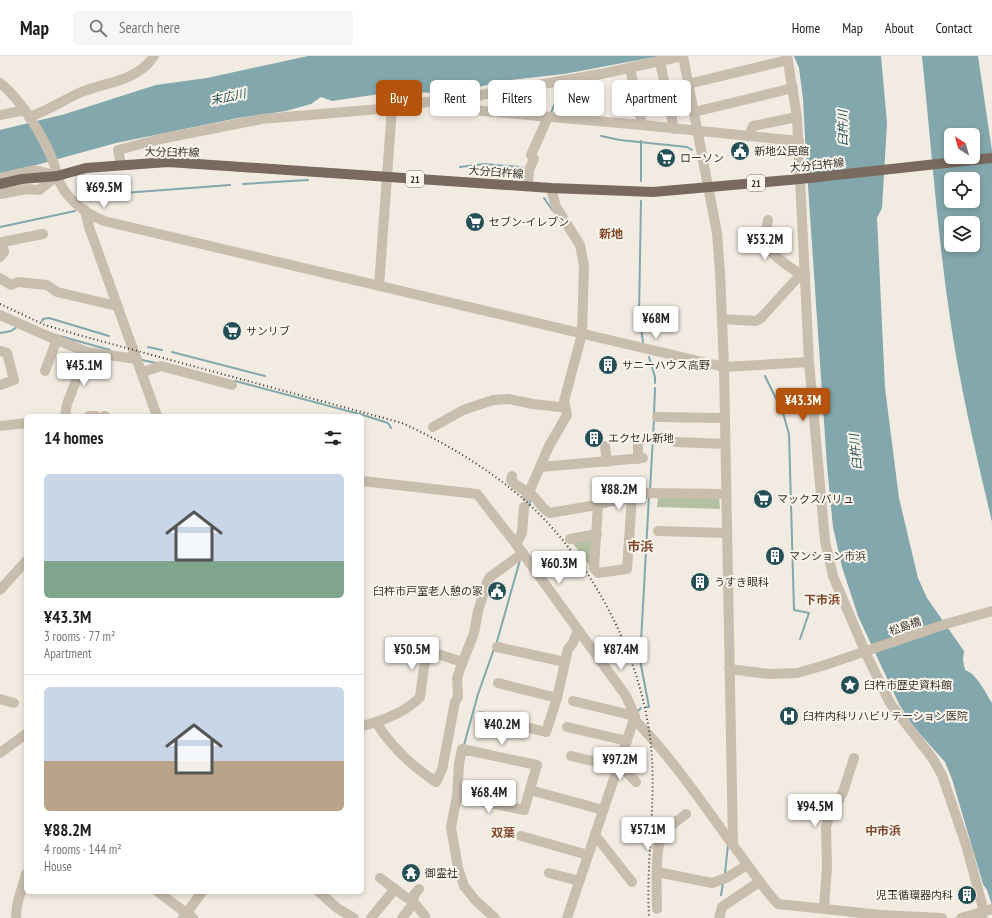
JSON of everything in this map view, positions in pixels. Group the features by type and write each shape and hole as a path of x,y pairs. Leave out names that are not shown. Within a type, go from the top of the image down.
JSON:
{"main road":[{"name":"大分臼杵線","path":"0,184 57,176 86,168 121,164 168,162 551,188 653,192 802,179 992,158"}],"street":[{"path":"0,115 28,115 44,112 84,92 102,87 138,73 148,65 154,56"},
{"path":"422,103 455,101 683,57 687,80"},
{"path":"691,83 788,58 797,117 802,179 803,274 809,362 825,541 833,576 868,651 890,703 934,759 942,775 987,912 961,918"},
{"path":"660,62 674,129"},
{"path":"630,68 642,124"},
{"path":"0,83 28,115 54,164 57,176 70,198 99,219 724,368 809,362"},
{"path":"694,112 793,88"},
{"path":"691,98 717,233 722,319 733,845"},
{"path":"422,107 461,105 482,111 642,124 674,129 697,130 799,141"},
{"path":"121,164 118,150 220,126 262,119 376,109"},
{"path":"379,286 391,116"},
{"path":"528,186 529,170 534,159 531,155 548,117"},
{"path":"749,136 753,126 797,117"},
{"path":"0,178 34,170 57,176"},
{"path":"0,194 27,189 39,190 57,176"},
{"path":"516,544 522,533 527,499 543,467 549,446 567,415 564,401 582,334 584,266 581,250 577,238 556,207 551,188"},
{"path":"85,210 89,228 156,414"},
{"path":"768,220 764,246 803,274"},
{"path":"0,257 4,252 2,242 43,234"},
{"path":"722,319 756,321 761,318 803,274"},
{"path":"0,278 11,285 18,282 47,285 57,292 78,299 118,306"},
{"path":"0,314 87,352 137,359"},
{"path":"45,371 57,340"},
{"path":"0,385 14,380 7,354 1,351"},
{"path":"65,414 69,398 87,352"},
{"path":"142,372 162,366 232,385"},
{"path":"433,427 463,410 493,400 508,399 533,404 560,407 565,406"},
{"path":"657,417 724,418"},
{"path":"0,426 24,423"},
{"path":"676,442 725,444"},
{"path":"543,467 640,458 638,444"},
{"path":"605,446 606,462"},
{"path":"512,476 511,480 523,491 527,499 550,512 598,505 648,493 726,494"},
{"path":"364,481 477,494 523,553 626,696 635,718 689,784 759,882 778,904 824,908 880,917 942,918"},
{"path":"598,505 594,568 598,573 627,568 632,497"},
{"path":"658,531 727,533"},
{"path":"570,539 596,534"},
{"path":"376,722 392,746 420,772 436,782 445,760 455,702 458,697 457,678 474,633 486,582 490,577 523,553"},
{"path":"0,589 24,563"},
{"name":"松島橋","path":"730,669 769,674 797,673 868,651 946,624 992,611"},
{"path":"481,716 546,732 557,698 568,649 573,643 578,630"},
{"path":"497,647 566,662"},
{"path":"364,725 376,722 409,706 420,697 424,667 429,651 462,662"},
{"path":"498,683 557,698"},
{"path":"0,699 14,703"},
{"path":"573,701 635,718"},
{"path":"567,918 635,718"},
{"path":"566,727 627,741"},
{"path":"0,753 24,735"},
{"path":"457,796 524,810 536,765 462,749 458,764 457,796 451,827 461,881 476,901 495,918"},
{"path":"572,756 619,766 636,782"},
{"path":"824,908 827,867 826,827 829,817 843,792 854,758"},
{"path":"530,790 603,810"},
{"path":"657,909 657,872 660,840 663,832 686,814"},
{"path":"595,835 632,882"},
{"path":"521,836 588,855"},
{"path":"657,872 712,883 726,878 747,865"},
{"path":"549,873 579,881"},
{"path":"380,878 416,905 425,916"},
{"path":"14,916 24,881"},
{"path":"719,918 722,907 759,882"},
{"path":"371,918 394,889"},
{"path":"402,918 410,901 419,889"},
{"path":"160,894 187,916 201,894"},
{"path":"321,894 337,908 354,918"}],"green space":[{"path":"658,496 719,497 720,509 657,507"},
{"path":"592,537 592,569 571,541"}],"water":[{"name":"末広川","path":"308,56 660,56 564,74 510,80 488,80 488,85 480,87 480,80 430,80 430,93 422,92 422,80 376,80 376,95 332,101 321,97 311,104 286,111 238,118 116,143 0,175 0,130 65,114 156,85 207,78"},
{"name":"臼杵川","path":"794,56 881,56 887,123 882,208 877,218 885,388 899,498 918,578 927,598 964,651 963,660 965,670 977,679 992,703 992,905 987,890 983,884 952,779 945,762 913,726 899,704 858,616 842,567 833,527 827,466 803,99 799,68"},
{"path":"922,56 978,56 992,151 992,522 963,395 945,285"}],"waterway":[{"path":"590,117 598,78"},
{"path":"551,113 554,106"},
{"path":"601,136 620,140 687,147 692,150"},
{"path":"641,141 641,181"},
{"path":"460,167 484,164 520,167 524,169"},
{"path":"243,184 308,180"},
{"path":"84,196 230,185"},
{"path":"544,198 553,211"},
{"path":"641,201 639,315 643,342"},
{"path":"0,227 75,211"},
{"path":"42,321 43,319 49,318 109,336"},
{"path":"0,333 11,331 17,327"},
{"path":"60,336 110,350"},
{"path":"148,347 162,350"},
{"path":"172,352 265,376"},
{"path":"649,357 655,377 655,383"},
{"path":"142,360 156,363"},
{"path":"765,376 783,413 789,434 794,610 809,613 800,639"},
{"path":"235,381 359,414"},
{"path":"654,415 655,388"},
{"path":"364,415 388,423 391,428"},
{"path":"650,490 654,419"},
{"path":"646,707 649,707 640,660 649,496"},
{"path":"528,508 531,499"},
{"path":"496,645 520,560"},
{"path":"464,745 478,694 494,649"},
{"path":"638,711 641,708"},
{"path":"725,873 728,845"},
{"path":"721,895 723,883"}],"railway":[{"path":"0,304 45,325 75,334 402,423 436,440 484,469 529,504 554,529 576,557 596,588 614,620 628,653 640,688 648,723 653,778 648,898 649,918"}],"place":[{"name":"新地公民館","path":"740,151"},
{"name":"ローソン","path":"666,158"},
{"name":"セブン-イレブン","path":"475,222"},
{"name":"サンリブ","path":"232,331"},
{"name":"サニーハウス高野","path":"608,365"},
{"name":"エクセル新地","path":"594,438"},
{"name":"マックスバリュ","path":"763,499"},
{"name":"マンション市浜","path":"775,556"},
{"name":"うすき眼科","path":"700,582"},
{"name":"臼杵市戸室老人憩の家","path":"497,591"},
{"name":"臼杵市歴史資料館","path":"850,685"},
{"name":"臼杵内科リハビリテーション医院","path":"789,716"},
{"name":"御霊社","path":"411,873"},
{"name":"児玉循環器内科","path":"967,895"}],"district":[{"name":"新地","path":"611,234"},
{"name":"市浜","path":"640,546"},
{"name":"下市浜","path":"822,600"},
{"name":"中市浜","path":"883,831"},
{"name":"双葉","path":"503,833"}]}
